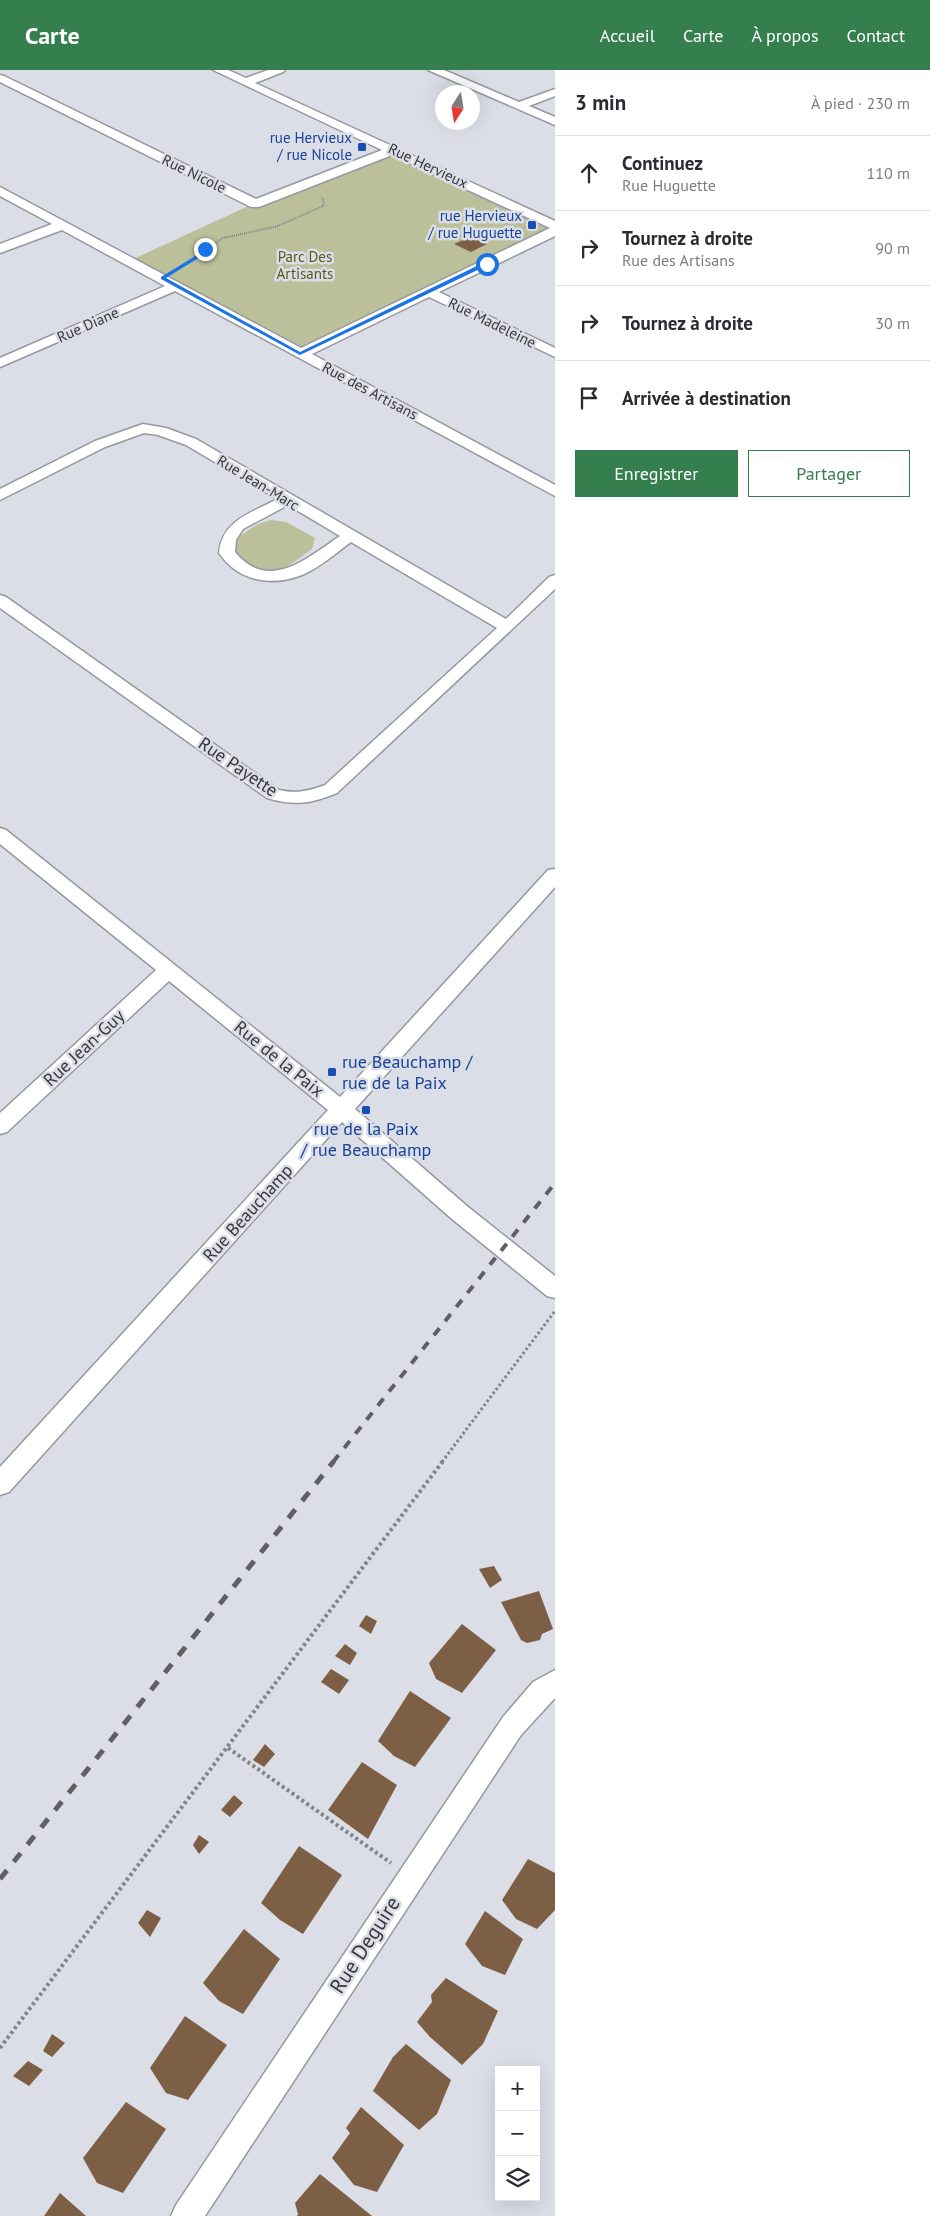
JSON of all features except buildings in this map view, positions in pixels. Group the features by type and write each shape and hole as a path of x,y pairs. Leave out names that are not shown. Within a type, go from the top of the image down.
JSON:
{"street":[{"path":"0,71 4,70"},
{"name":"Rue Hervieux","path":"219,70 555,226"},
{"path":"246,82 279,70"},
{"path":"434,70 555,121"},
{"name":"Rue Nicole","path":"0,78 254,204 393,150"},
{"path":"518,106 555,92"},
{"name":"Rue des Artisans","path":"0,191 555,491"},
{"path":"0,249 62,225"},
{"path":"300,354 555,231"},
{"name":"Rue Diane","path":"0,364 176,286"},
{"name":"Rue Madeleine","path":"429,292 555,353"},
{"name":"Rue Jean-Marc","path":"0,496 100,444 144,428 160,431 191,442 349,537 506,627"},
{"path":"287,500 238,526 228,540 227,553 237,565 254,574 280,576 298,571 349,537"},
{"name":"Rue Payette","path":"0,600 273,794 290,800 309,798 331,789 555,580"},
{"name":"Rue de la Paix","path":"0,834 342,1110 460,1213 555,1289"},
{"name":"Rue Beauchamp","path":"0,1484 555,875"},
{"name":"Rue Jean-Guy","path":"0,1126 168,970"},
{"name":"Rue Deguire","path":"187,2216 410,1876 512,1726 542,1691 555,1683"}],"path":[{"path":"163,278 223,238 278,226 323,206 324,201 314,194"},
{"path":"0,2048 228,1748 555,1311"},
{"path":"228,1748 410,1876"}],"green space":[{"name":"Parc Des Artisants","path":"394,150 555,225 555,231 301,353 129,261 255,203"},
{"path":"271,520 286,522 315,538 312,549 285,568 278,570 262,570 239,561 231,542 258,524"}],"railway":[{"path":"333,1462 555,1183"},
{"path":"0,1879 334,1461"}],"place":[{"name":"rue Hervieux / rue Nicole","path":"362,147"},
{"name":"rue Hervieux / rue Huguette","path":"532,225"},
{"name":"rue Beauchamp / rue de la Paix","path":"332,1072"},
{"name":"rue de la Paix / rue Beauchamp","path":"366,1110"}],"route":[{"path":"205,249 183,267 163,278 300,354 487,264"}]}
